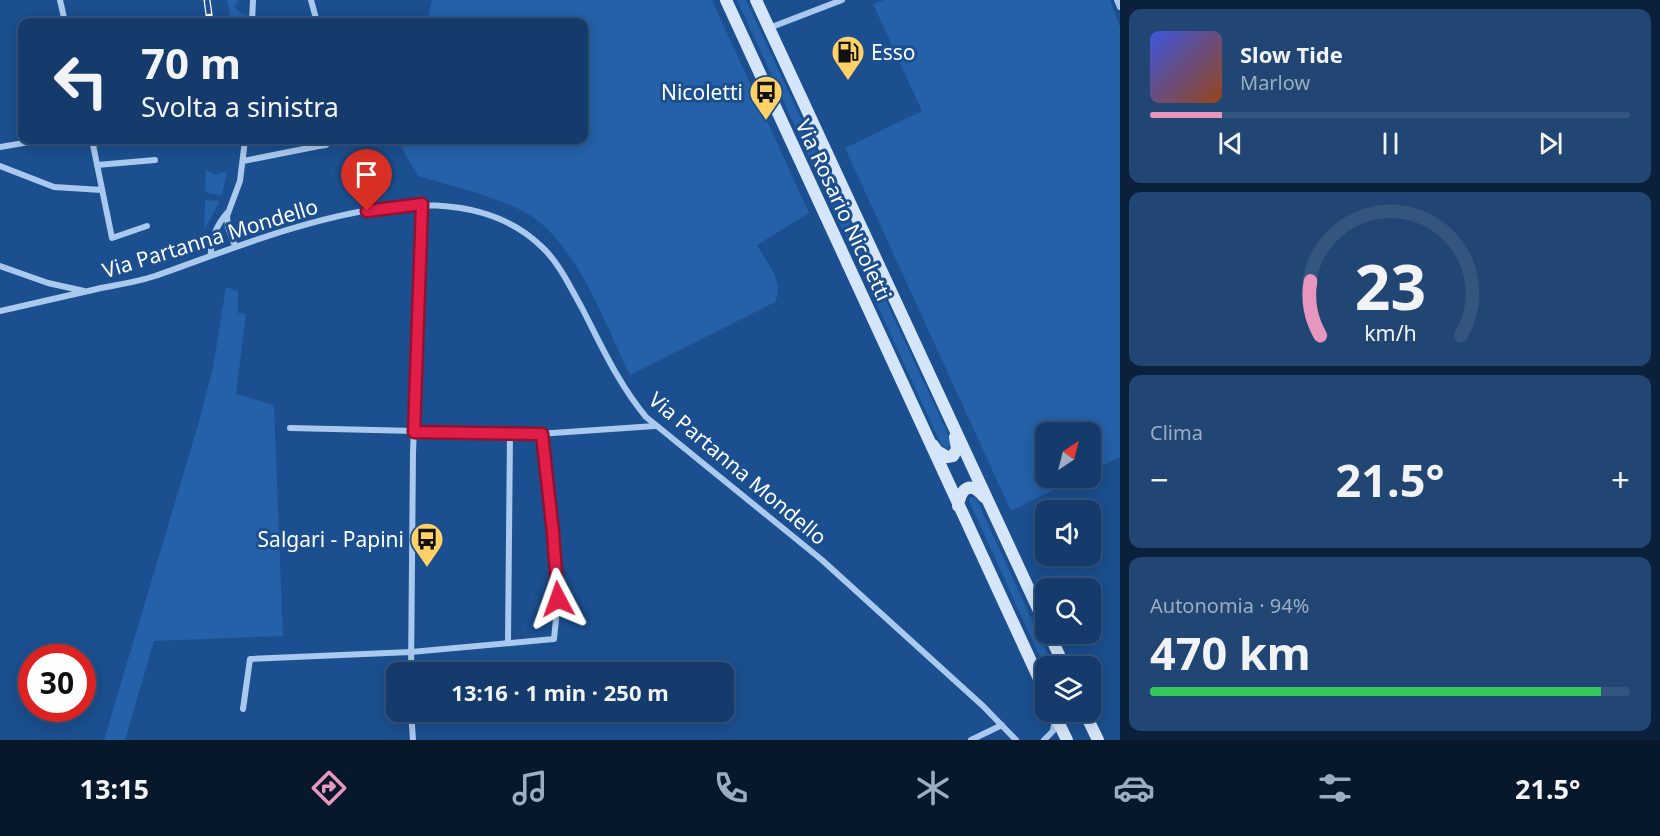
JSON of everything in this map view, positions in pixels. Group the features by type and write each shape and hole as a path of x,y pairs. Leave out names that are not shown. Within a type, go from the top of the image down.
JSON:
{"main road":[{"name":"Via Rosario Nicoletti","path":"726,0 1035,670"},
{"name":"Via Rosario Nicoletti","path":"756,0 1035,603"},
{"name":"Via Rosario Nicoletti","path":"927,436 937,451 946,457 953,456 957,449 952,424"},
{"path":"958,506 960,493 971,488 978,490 988,503"},
{"path":"1059,722 1067,740"},
{"path":"1089,722 1098,740"}],"street":[{"path":"60,0 64,18"},
{"path":"252,18 253,0"},
{"path":"310,0 316,18"},
{"path":"768,28 842,0"},
{"path":"1118,0 1120,7"},
{"path":"0,147 18,144"},
{"path":"93,144 112,238 147,226"},
{"path":"235,246 227,222 228,212 240,181 245,144"},
{"path":"243,161 327,144"},
{"path":"97,165 155,160"},
{"path":"0,166 54,187 102,190"},
{"path":"411,662 414,432 422,204"},
{"name":"Via Partanna Mondello","path":"0,311 153,277 235,246 348,214 385,207 422,204 441,204 486,214 525,233 555,262 624,388 636,406 655,426 822,560 1016,740"},
{"path":"212,254 214,236 220,222 228,212"},
{"path":"0,266 48,283 84,292"},
{"path":"290,428 542,434 655,426"},
{"path":"508,644 510,433"},
{"path":"243,709 250,659 411,652 554,639 558,599 542,434"},
{"path":"412,722 413,740"},
{"path":"1044,740 1053,732 1054,722"},
{"path":"971,740 1002,726"}],"shaded area":[{"path":"227,0 239,0 234,7 244,15 246,13 246,18 230,18"},
{"path":"432,0 712,0 809,213 757,245 776,280 778,295 775,302 630,375 587,284 558,241 542,224 523,211 498,200 418,176 399,144 588,144 588,18 428,18"},
{"path":"737,0 746,0 952,443 947,449 941,444"},
{"path":"884,0 1110,0 1120,27 1120,457 1101,466 1101,422 1035,422 1035,488 1057,488 1011,511 845,148 922,111 873,4"},
{"path":"206,170 216,175 227,171 222,195 205,191"},
{"path":"205,200 220,201 204,231"},
{"path":"226,287 238,291 238,313 246,314 236,394 274,405 283,636 154,641 125,740 104,740 198,425 213,368"},
{"path":"974,497 977,500 1035,627 1035,644 1043,644 1048,656 1040,656 969,501"}],"railway":[{"path":"207,0 209,18"}],"place":[{"name":"Esso","path":"848,81"},
{"name":"Nicoletti","path":"766,121"},
{"name":"Salgari - Papini","path":"427,568"}],"route":[{"path":"367,211 422,204 414,432 542,434 558,599"}]}
